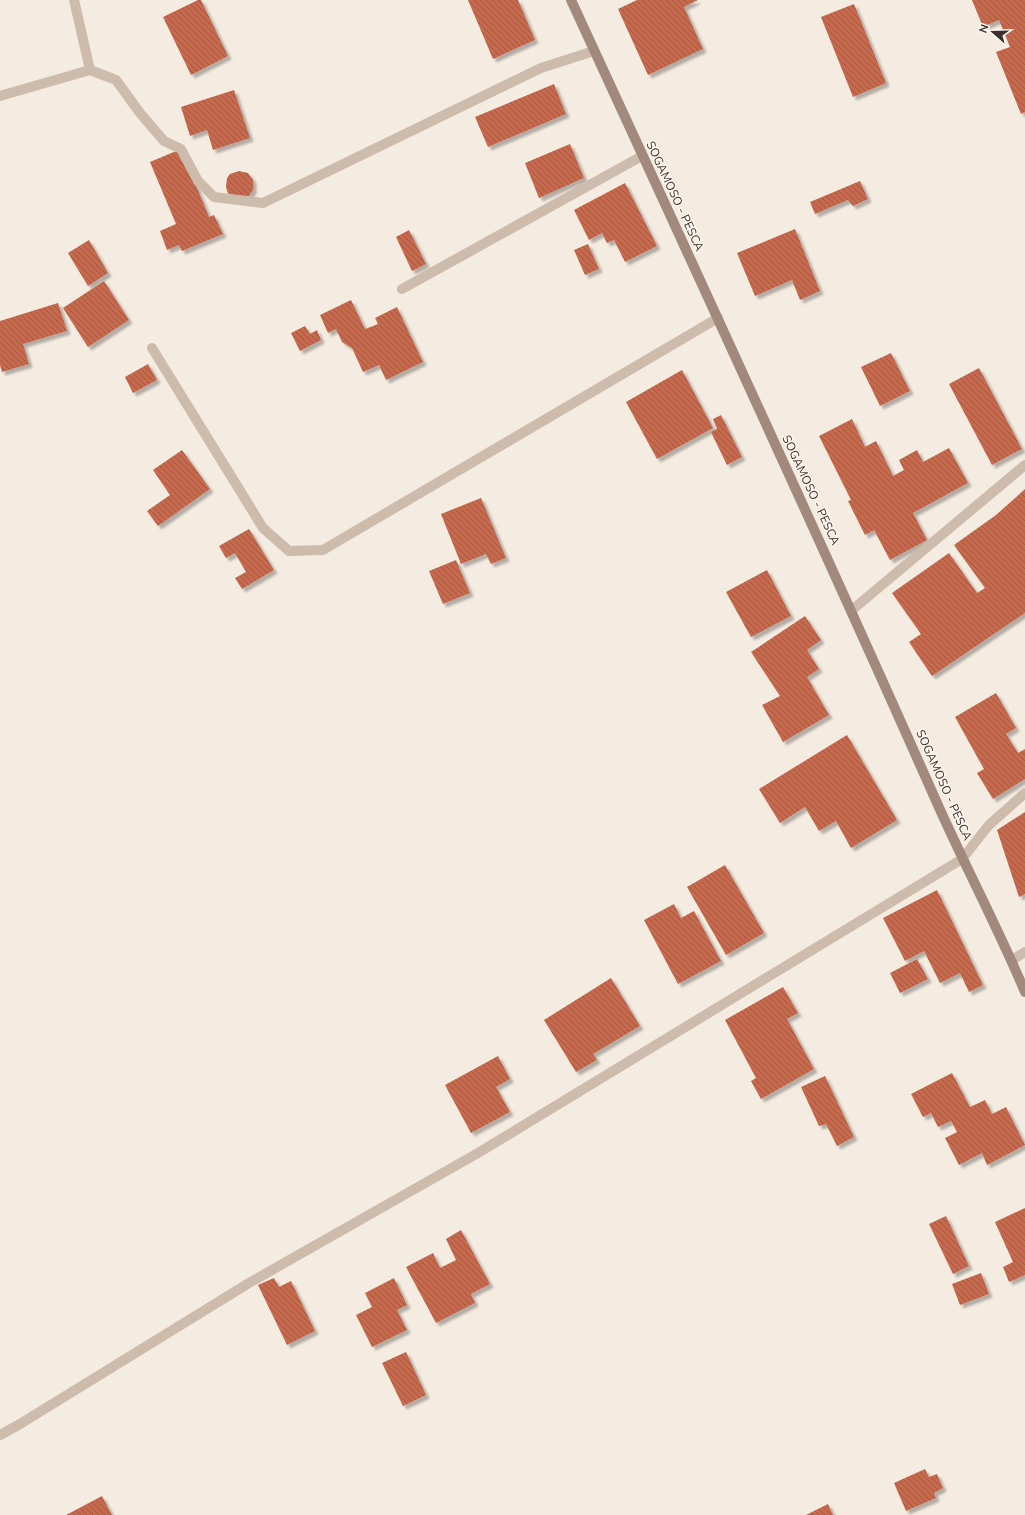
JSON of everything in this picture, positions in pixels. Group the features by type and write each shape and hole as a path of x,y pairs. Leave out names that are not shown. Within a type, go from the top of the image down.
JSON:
{"main road":[{"name":"SOGAMOSO - PESCA","path":"571,0 852,610 962,859 1012,960 1025,992"}],"street":[{"path":"74,0 90,70"},
{"path":"0,96 90,70 116,80 140,113 164,141 181,148 198,181 214,197 263,203 541,68 594,51"},
{"path":"402,289 642,156"},
{"path":"152,348 263,528 289,551 323,550 718,318"},
{"path":"852,610 1025,465"},
{"path":"0,1434 20,1424 249,1283 478,1153 962,859 989,825 1025,793"},
{"path":"1012,960 1025,952"}],"building":[{"path":"198,0 201,0 228,56 191,75 163,17"},
{"path":"468,0 518,0 535,40 493,59"},
{"path":"637,0 698,0 684,7 703,49 648,75 618,9"},
{"path":"972,0 1025,0 1025,112 1021,114 996,52 1010,47 999,20 983,27"},
{"path":"854,4 886,83 853,97 821,17"},
{"path":"554,84 566,114 488,147 475,117"},
{"path":"234,90 250,138 213,150 207,130 190,136 181,107"},
{"path":"570,144 584,178 539,198 525,163"},
{"path":"181,149 209,217 214,215 223,234 182,251 179,245 167,250 160,231 176,224 150,162"},
{"path":"239,171 248,173 253,180 253,190 248,197 230,196 227,191 227,178 230,174"},
{"path":"860,181 868,199 853,206 848,200 815,214 810,202"},
{"path":"625,183 657,246 625,262 614,240 607,243 602,233 589,240 574,210"},
{"path":"795,229 820,291 800,300 792,280 755,296 737,253"},
{"path":"409,230 426,264 412,271 396,237"},
{"path":"89,240 108,273 88,286 68,253"},
{"path":"588,244 599,269 585,275 574,250"},
{"path":"104,281 129,320 88,347 63,308"},
{"path":"351,300 365,329 378,324 375,318 397,307 423,362 386,380 379,365 363,372 352,348 342,342 336,329 328,333 320,315"},
{"path":"58,303 67,331 23,344 29,364 2,372 0,365 0,321"},
{"path":"305,326 310,334 317,330 321,340 300,351 291,333"},
{"path":"891,353 910,391 880,406 861,367"},
{"path":"148,364 157,380 133,393 125,377"},
{"path":"979,368 1022,449 992,465 949,384"},
{"path":"682,370 713,428 657,459 626,402"},
{"path":"721,415 742,457 727,465 711,432 717,429 713,419"},
{"path":"852,419 865,447 876,441 893,476 904,470 899,460 917,450 923,462 949,448 968,483 913,513 927,540 890,560 874,530 865,535 848,501 851,500 819,436"},
{"path":"182,450 210,489 158,526 147,511 170,495 153,470"},
{"path":"1025,489 1025,613 932,676 909,642 921,634 892,593 949,553 977,593 985,588 954,545 996,515"},
{"path":"481,498 506,558 491,564 486,554 461,564 441,514"},
{"path":"249,529 274,570 242,589 235,578 246,572 235,553 226,558 219,546"},
{"path":"456,560 470,593 443,604 429,571"},
{"path":"767,570 791,616 751,637 726,592"},
{"path":"805,616 821,640 807,650 819,669 807,677 829,715 783,742 762,705 780,696 751,652"},
{"path":"996,693 1016,728 1006,734 1018,753 1025,749 1025,779 993,799 977,773 984,769 955,717"},
{"path":"847,735 897,820 851,848 836,821 819,831 805,807 780,823 759,789"},
{"path":"1025,812 1025,894 1019,897 997,830"},
{"path":"725,865 764,933 726,955 687,887"},
{"path":"937,890 983,985 969,992 960,973 940,983 924,951 905,961 883,918"},
{"path":"674,904 681,918 694,911 721,961 678,984 644,920"},
{"path":"917,959 928,979 900,993 890,973"},
{"path":"611,978 640,1026 593,1054 597,1060 576,1072 544,1020"},
{"path":"783,987 798,1013 787,1019 814,1069 761,1099 751,1081 756,1078 725,1020"},
{"path":"498,1056 510,1079 496,1087 510,1112 471,1133 445,1085"},
{"path":"952,1073 970,1107 985,1100 992,1114 1006,1107 1025,1145 987,1165 982,1153 959,1165 945,1138 957,1132 951,1121 938,1127 931,1113 923,1117 911,1094"},
{"path":"825,1076 854,1137 837,1146 826,1124 819,1126 801,1087"},
{"path":"1025,1208 1025,1275 1009,1282 1003,1267 1013,1262 995,1222"},
{"path":"946,1216 969,1266 953,1274 929,1224"},
{"path":"461,1230 490,1284 471,1294 475,1303 436,1323 406,1267 433,1253 440,1268 456,1260 446,1239"},
{"path":"981,1273 989,1294 960,1305 952,1284"},
{"path":"274,1278 279,1287 291,1281 315,1331 287,1345 258,1285"},
{"path":"394,1278 407,1305 397,1310 407,1330 372,1347 356,1315 372,1307 365,1293"},
{"path":"406,1352 426,1395 403,1406 382,1363"},
{"path":"925,1469 929,1477 937,1474 943,1488 934,1493 936,1498 906,1511 894,1483"},
{"path":"102,1496 112,1515 66,1515"},
{"path":"828,1504 833,1515 806,1515"}]}
